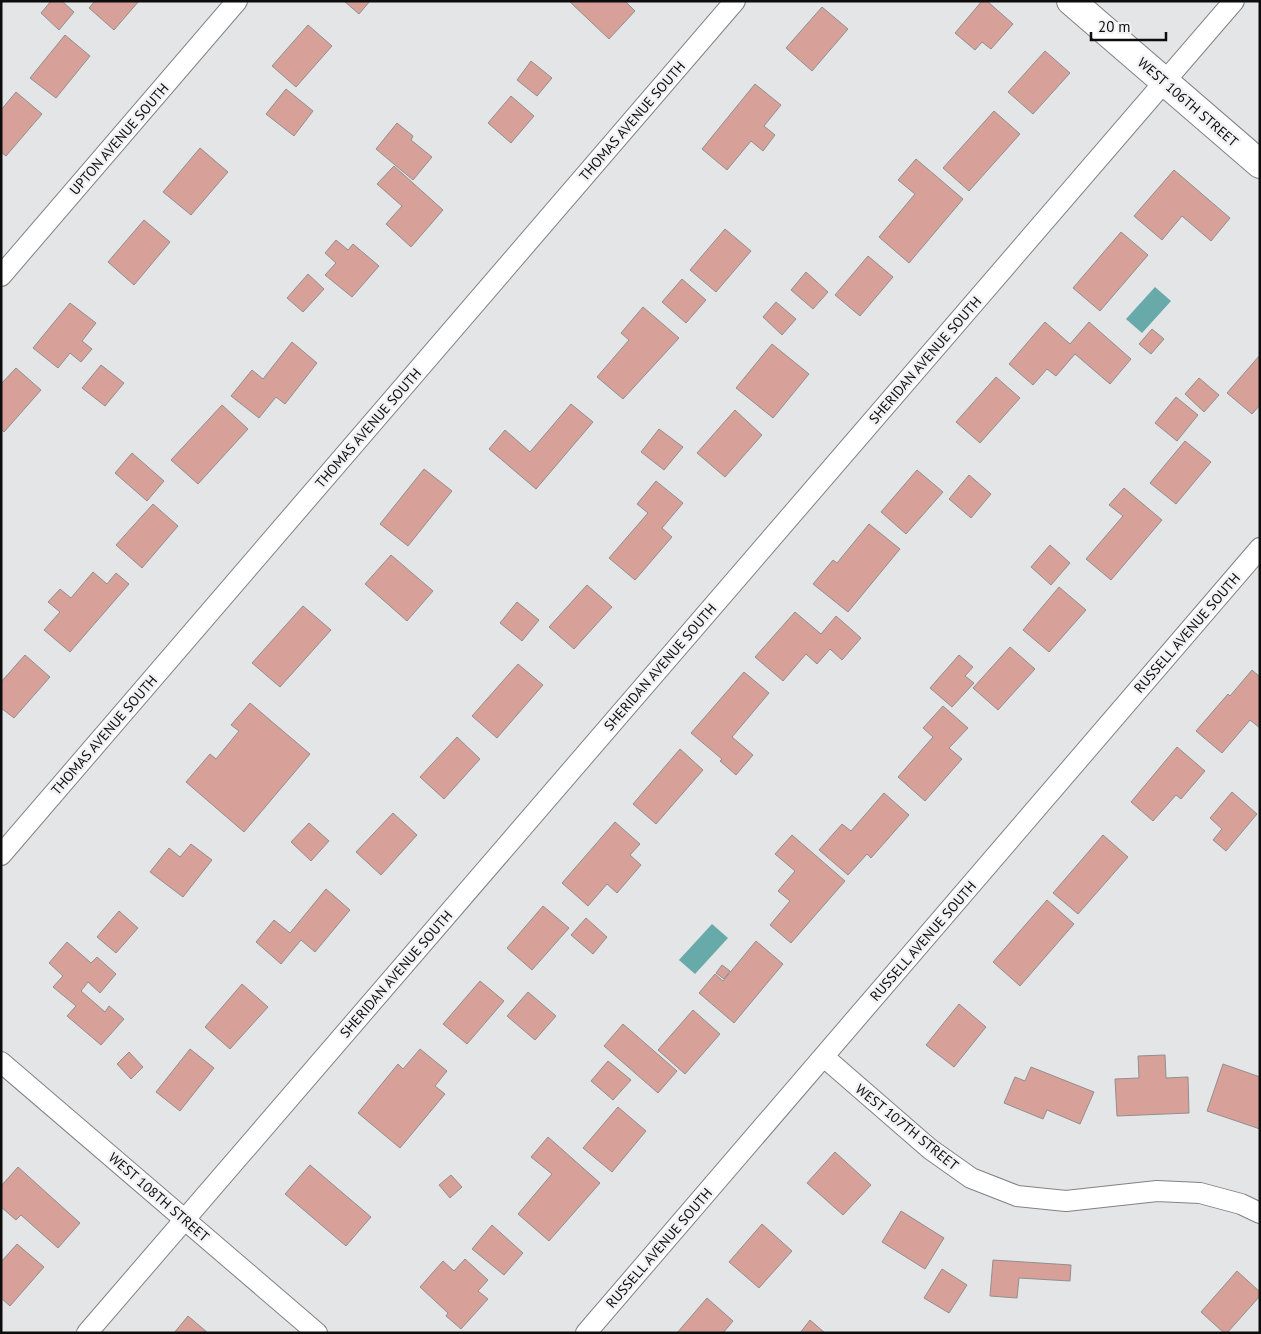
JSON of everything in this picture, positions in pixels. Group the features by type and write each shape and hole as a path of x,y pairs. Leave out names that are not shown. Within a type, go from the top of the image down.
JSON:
{"street":[{"name":"UPTON AVENUE SOUTH","path":"1,276 237,1"},
{"name":"THOMAS AVENUE SOUTH","path":"1,855 735,1"},
{"name":"WEST 106TH STREET","path":"1071,1 1260,164"},
{"name":"SHERIDAN AVENUE SOUTH","path":"87,1333 1234,1"},
{"name":"RUSSELL AVENUE SOUTH","path":"586,1333 1260,548"},
{"name":"WEST 107TH STREET","path":"824,1057 930,1149 971,1178 1017,1196 1066,1202 1157,1191 1200,1194 1241,1204 1260,1213"},
{"name":"WEST 108TH STREET","path":"1,1062 317,1333"}],"water":[{"path":"1155,287 1171,301 1142,333 1126,319"},
{"path":"712,924 728,938 695,974 679,960"}],"building":[{"path":"51,1 62,1 74,12 59,30 41,13"},
{"path":"95,1 139,1 114,30 89,8"},
{"path":"344,1 370,1 359,14"},
{"path":"569,1 625,1 635,11 609,39"},
{"path":"982,1 987,1 1013,24 991,49 982,42 975,50 955,33"},
{"path":"822,7 848,29 812,71 786,48"},
{"path":"308,25 332,46 296,87 272,66"},
{"path":"65,35 90,56 56,98 30,78"},
{"path":"1045,51 1070,73 1033,114 1008,92"},
{"path":"531,61 552,78 537,96 517,80"},
{"path":"755,84 781,105 764,126 775,135 763,151 751,141 727,170 702,149"},
{"path":"286,89 313,111 294,136 266,114"},
{"path":"16,92 42,114 6,156 1,152 1,110"},
{"path":"511,96 534,116 511,143 488,123"},
{"path":"994,111 1020,134 969,191 943,168"},
{"path":"397,123 413,136 411,140 432,157 413,180 376,149"},
{"path":"200,148 228,172 191,215 163,192"},
{"path":"916,159 963,199 909,263 879,237 915,194 898,180"},
{"path":"394,166 443,210 411,247 386,224 402,206 377,184"},
{"path":"1174,170 1230,218 1211,241 1182,216 1162,240 1134,216"},
{"path":"144,220 170,242 134,285 108,262"},
{"path":"725,229 751,251 716,292 690,270"},
{"path":"1121,232 1148,255 1100,311 1073,288"},
{"path":"336,240 348,250 353,244 379,266 352,297 325,275 336,263 325,253"},
{"path":"868,256 893,277 860,316 835,295"},
{"path":"806,272 828,292 813,309 791,290"},
{"path":"308,274 324,289 303,312 287,298"},
{"path":"682,279 706,300 686,323 662,302"},
{"path":"776,302 796,319 782,335 763,317"},
{"path":"70,303 96,323 82,341 92,349 81,362 70,353 58,368 33,348"},
{"path":"643,307 679,338 623,399 597,377 629,340 621,333"},
{"path":"1045,322 1070,344 1089,322 1131,359 1110,384 1075,354 1056,376 1047,369 1033,385 1009,364"},
{"path":"1152,329 1164,339 1151,354 1139,344"},
{"path":"292,342 317,363 285,404 276,397 259,418 231,396 252,370 263,379"},
{"path":"772,344 809,374 773,418 736,388"},
{"path":"1260,355 1260,405 1252,414 1227,393"},
{"path":"101,365 124,383 105,406 82,388"},
{"path":"16,368 41,390 4,432 1,429 1,384"},
{"path":"996,377 1020,398 980,443 956,422"},
{"path":"1199,378 1219,395 1204,412 1185,394"},
{"path":"1176,397 1198,415 1177,441 1155,423"},
{"path":"571,404 593,422 536,489 489,449 505,430 530,452"},
{"path":"222,405 248,429 198,484 171,460"},
{"path":"735,410 762,435 725,477 697,453"},
{"path":"659,429 683,447 664,470 641,452"},
{"path":"1185,441 1211,462 1176,504 1150,483"},
{"path":"132,453 164,481 147,501 115,473"},
{"path":"424,469 452,491 408,546 380,524"},
{"path":"917,470 943,492 906,534 881,512"},
{"path":"969,475 991,494 971,518 949,499"},
{"path":"656,481 683,503 662,528 672,537 635,580 609,558 648,513 637,504"},
{"path":"1124,488 1162,520 1111,580 1086,559 1123,516 1109,505"},
{"path":"153,504 178,526 142,568 116,545"},
{"path":"869,524 900,549 848,612 813,584 833,560 837,563"},
{"path":"1050,545 1070,563 1051,585 1031,567"},
{"path":"391,555 433,591 407,621 365,584"},
{"path":"93,572 107,584 116,573 129,584 70,652 44,630 60,612 48,602 60,589 71,598"},
{"path":"587,585 612,607 574,649 549,627"},
{"path":"1059,587 1086,610 1049,652 1023,630"},
{"path":"517,602 539,620 522,641 500,623"},
{"path":"303,606 331,630 280,687 252,663"},
{"path":"795,612 821,634 836,616 861,638 842,660 830,649 817,664 806,654 783,681 755,657"},
{"path":"1010,647 1035,669 998,710 973,688"},
{"path":"25,655 50,677 14,718 1,708 1,682"},
{"path":"959,655 973,667 965,676 974,683 952,707 930,688"},
{"path":"518,664 543,685 497,738 472,716"},
{"path":"1252,670 1260,677 1260,728 1250,720 1222,753 1196,731"},
{"path":"744,672 769,693 732,737 753,755 736,775 720,761 722,759 691,733"},
{"path":"250,703 310,754 244,832 186,782 210,754 216,759 239,731 231,725"},
{"path":"943,706 968,728 949,748 962,759 925,801 898,777 933,737 923,728"},
{"path":"457,737 480,759 444,799 420,777"},
{"path":"1177,747 1205,771 1181,799 1176,795 1153,821 1131,802"},
{"path":"680,749 703,770 656,824 633,804"},
{"path":"1232,792 1257,814 1226,851 1213,840 1222,829 1210,818"},
{"path":"884,793 909,815 871,858 867,854 848,875 819,850 842,824 851,831"},
{"path":"393,813 417,835 381,875 356,852"},
{"path":"615,822 640,844 630,855 641,865 617,893 607,884 588,906 562,883"},
{"path":"309,823 329,841 311,861 291,842"},
{"path":"792,835 845,881 791,943 770,925 790,901 778,891 795,871 775,854"},
{"path":"1103,835 1128,857 1078,914 1053,893"},
{"path":"191,844 212,860 183,897 150,872 169,848 180,857"},
{"path":"326,889 350,910 315,952 301,940 281,964 256,942 274,920 290,933"},
{"path":"1047,900 1074,924 1020,986 993,962"},
{"path":"543,906 569,928 532,970 507,948"},
{"path":"119,911 138,928 116,953 97,937"},
{"path":"586,918 607,937 593,954 571,935"},
{"path":"756,941 783,964 734,1023 699,993 715,974 723,981"},
{"path":"67,942 91,963 97,957 116,974 100,993 88,982 81,991 105,1012 109,1006 124,1019 101,1045 67,1016 76,1006 53,987 63,976 49,963"},
{"path":"722,965 730,971 724,979 716,973"},
{"path":"480,981 504,1001 467,1044 443,1024"},
{"path":"242,984 268,1007 230,1049 205,1027"},
{"path":"528,992 556,1016 535,1040 507,1016"},
{"path":"959,1004 986,1027 954,1067 926,1045"},
{"path":"693,1010 720,1034 685,1074 658,1050"},
{"path":"623,1024 677,1071 658,1093 604,1046"},
{"path":"190,1049 214,1068 180,1111 156,1092"},
{"path":"420,1049 447,1071 435,1086 445,1094 400,1148 358,1113 398,1064 403,1069"},
{"path":"129,1052 143,1067 131,1079 117,1064"},
{"path":"1165,1055 1166,1078 1188,1077 1189,1113 1117,1116 1115,1079 1139,1078 1138,1056"},
{"path":"608,1061 631,1080 613,1100 591,1081"},
{"path":"1223,1064 1260,1077 1260,1129 1207,1111"},
{"path":"1031,1067 1094,1092 1080,1124 1047,1110 1043,1119 1004,1103 1015,1077 1025,1081"},
{"path":"618,1107 646,1131 612,1172 583,1148"},
{"path":"548,1137 600,1183 549,1241 518,1214 552,1174 531,1157"},
{"path":"835,1152 871,1185 843,1215 807,1183"},
{"path":"310,1165 371,1217 346,1246 285,1194"},
{"path":"18,1167 80,1223 58,1248 21,1215 16,1220 1,1207 1,1186"},
{"path":"451,1175 462,1187 450,1198 439,1185"},
{"path":"901,1211 944,1238 925,1269 882,1242"},
{"path":"762,1224 792,1251 759,1288 729,1262"},
{"path":"492,1225 523,1253 504,1275 472,1249"},
{"path":"17,1244 44,1267 10,1306 1,1298 1,1262"},
{"path":"465,1259 488,1280 478,1291 488,1299 461,1329 446,1316 448,1313 420,1287 443,1261 454,1271"},
{"path":"993,1260 1071,1265 1070,1281 1019,1278 1017,1298 990,1296"},
{"path":"942,1269 967,1285 949,1313 924,1298"},
{"path":"1237,1271 1260,1292 1260,1296 1227,1333 1224,1333 1201,1312"},
{"path":"707,1298 733,1321 723,1333 677,1333"},
{"path":"188,1316 208,1333 174,1333"},
{"path":"810,1320 825,1333 800,1333"}]}
